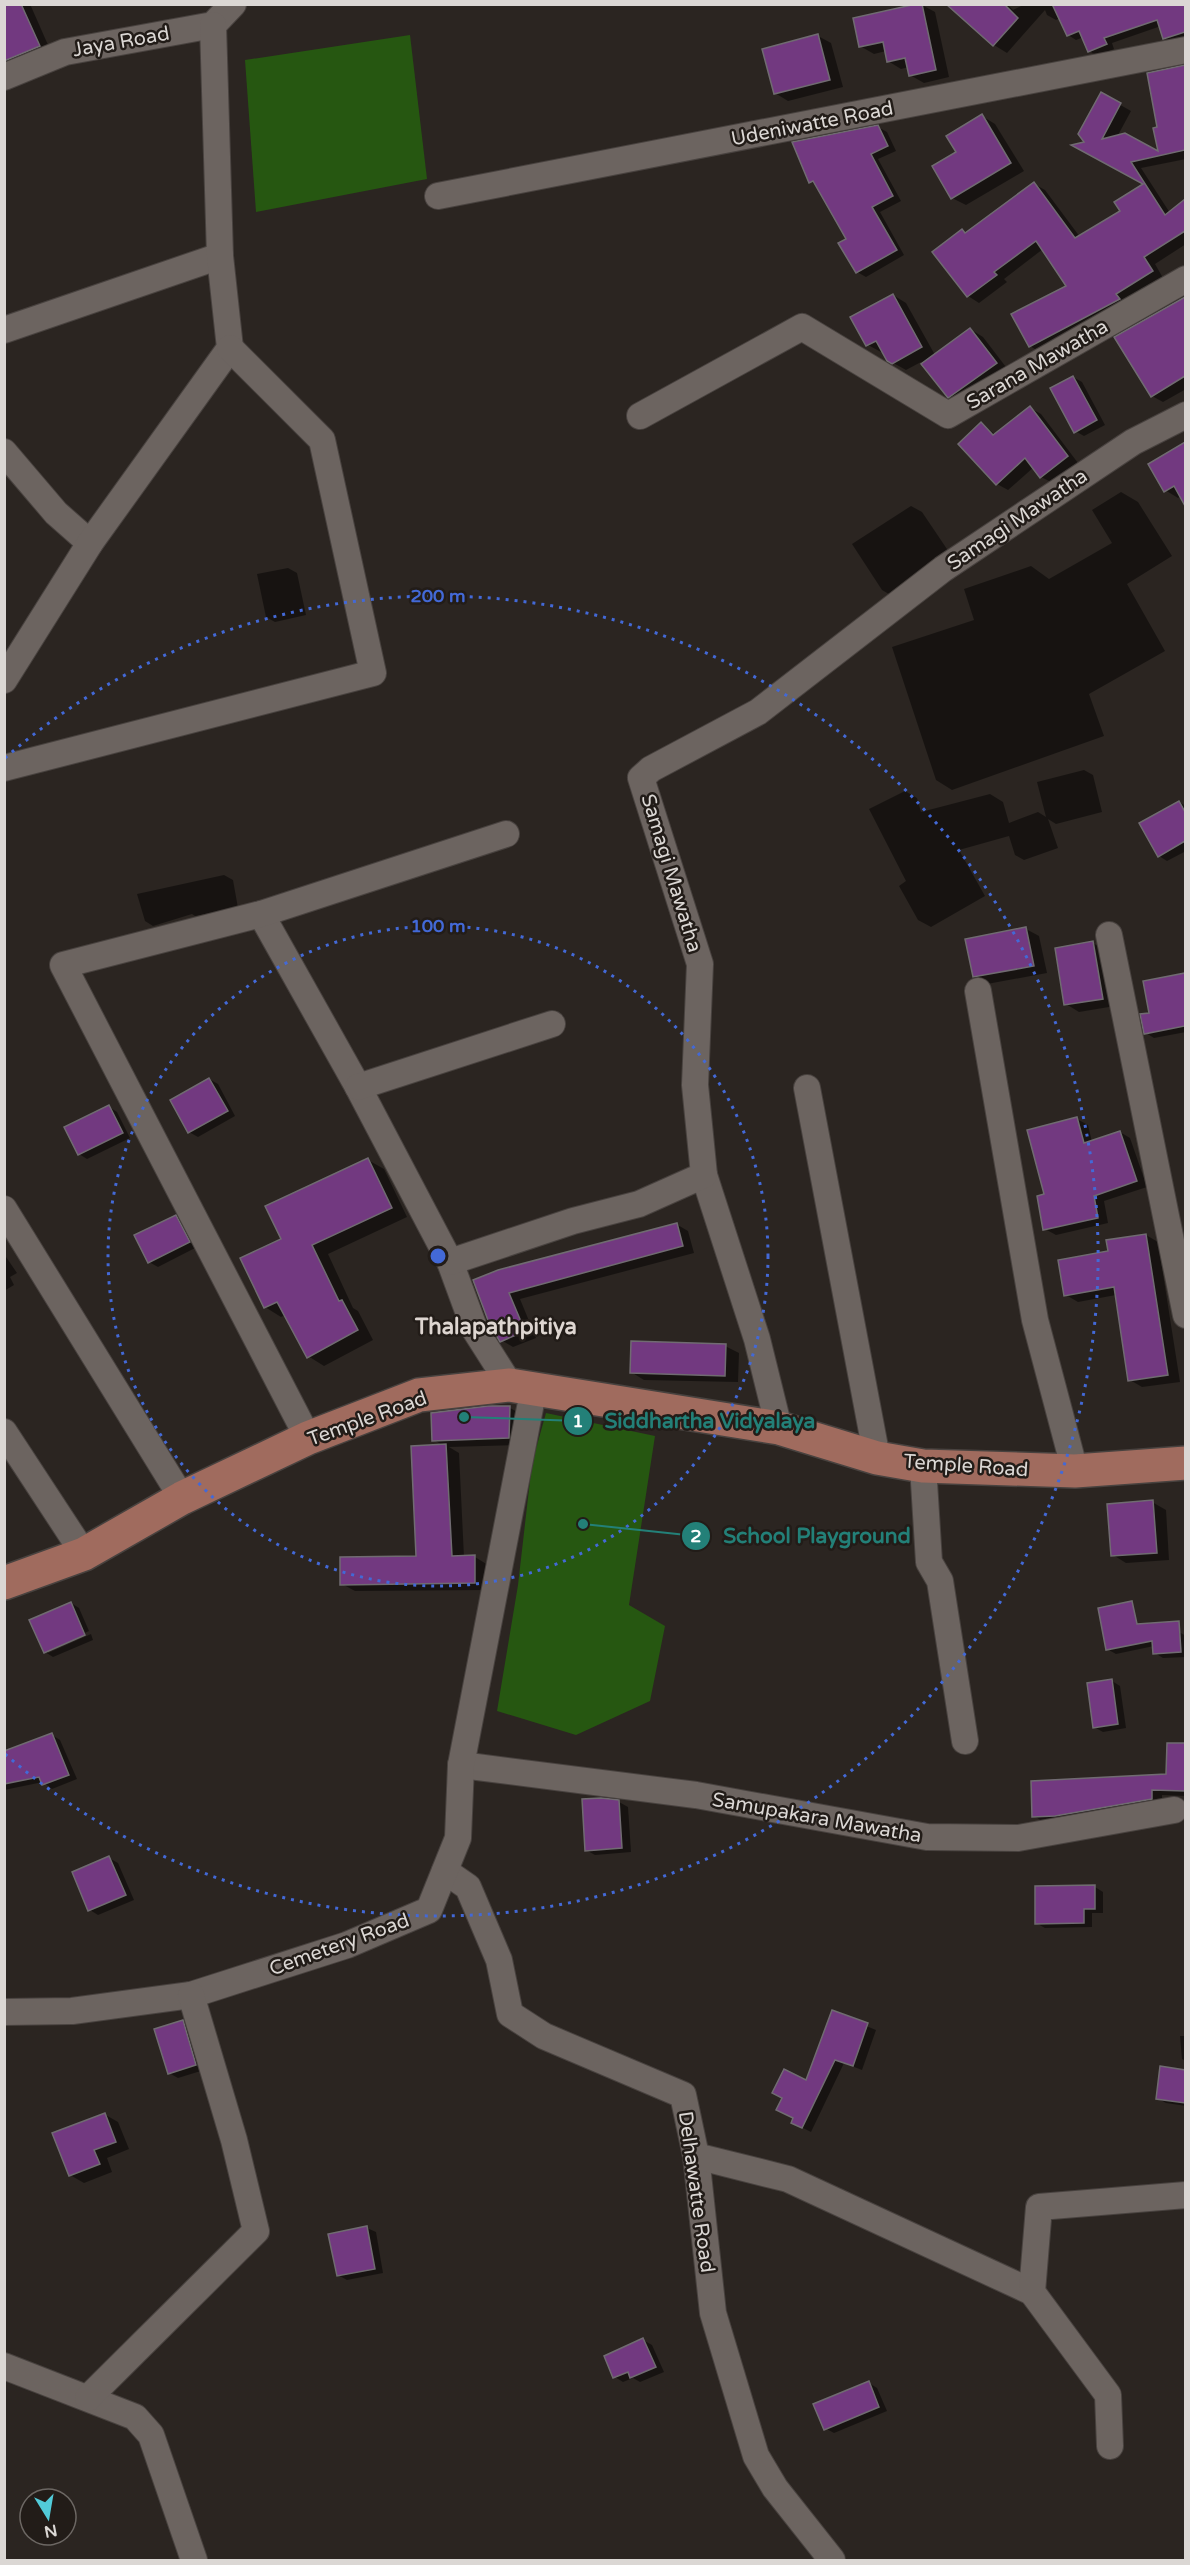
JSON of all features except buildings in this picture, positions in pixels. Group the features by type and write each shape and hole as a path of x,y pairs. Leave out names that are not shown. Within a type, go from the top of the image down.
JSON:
{"main road":[{"name":"Temple Road","path":"4,1583 84,1554 182,1498 308,1438 418,1395 522,1386 779,1428 877,1458 923,1466 1075,1471 1185,1463"}],"street":[{"path":"4,768 373,674 322,440 230,348 220,256 213,25 233,4"},
{"name":"Jaya Road","path":"4,77 64,51 213,25"},
{"name":"Udeniwatte Road","path":"438,196 1185,50"},
{"path":"4,330 220,256"},
{"name":"Sarana Mawatha","path":"640,416 802,327 948,415 1185,279"},
{"path":"4,680 90,543 230,348"},
{"name":"Samagi Mawatha","path":"704,1175 695,1085 700,964 641,778 651,769 758,712 943,569 1133,442 1185,415"},
{"path":"4,452 56,513 90,543"},
{"path":"308,1438 63,965 261,914 506,834"},
{"path":"261,914 358,1087 450,1262 475,1330 522,1386"},
{"path":"1109,935 1185,1315"},
{"path":"978,991 1035,1320 1075,1471"},
{"path":"358,1087 552,1024"},
{"path":"807,1088 877,1458"},
{"path":"450,1262 573,1221 639,1204 704,1175 757,1339 779,1428"},
{"path":"4,1209 182,1498"},
{"name":"Cemetery Road","path":"4,2012 72,2011 191,1995 347,1945 429,1910 458,1838 461,1765 522,1386"},
{"path":"4,1432 84,1554"},
{"path":"923,1466 929,1562 940,1581 965,1741"},
{"name":"Samupakara Mawatha","path":"461,1765 696,1795 927,1837 1018,1838 1174,1810"},
{"name":"Delhawatte Road","path":"445,1871 468,1887 499,1960 510,2014 544,2036 683,2095 696,2156 713,2313 756,2456 775,2488 832,2560"},
{"path":"88,2398 256,2231 234,2140 191,1995"},
{"path":"696,2156 788,2179 1032,2292 1108,2395 1110,2446"},
{"path":"1032,2292 1039,2207 1185,2195"},
{"path":"4,2366 135,2417 151,2435 194,2560"}],"green space":[{"path":"410,35 427,179 256,212 245,60"},
{"path":"546,1413 655,1436 629,1605 665,1626 650,1701 576,1735 497,1711 518,1585 532,1463"}],"place":[{"name":"Siddhartha Vidyalaya","path":"464,1417"},
{"name":"School Playground","path":"583,1524"}],"district":[{"name":"Thalapathpitiya","path":"496,1326"}]}
